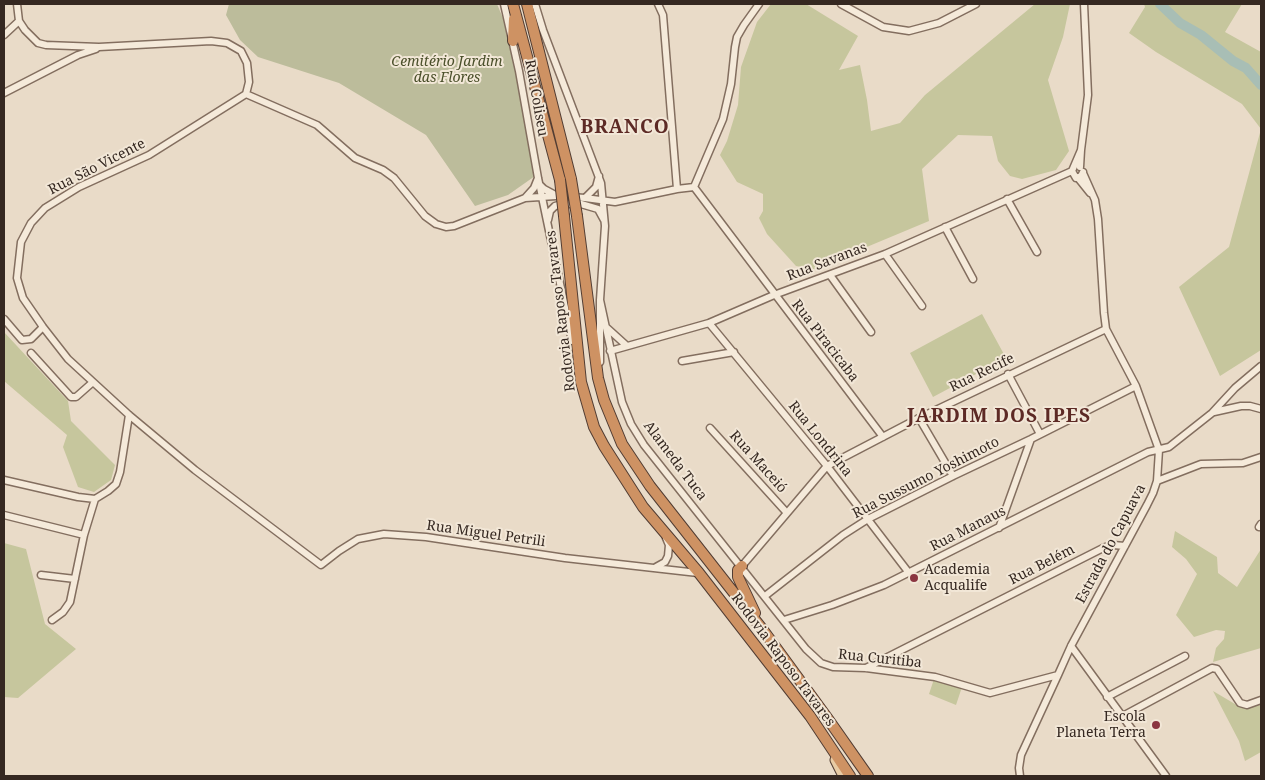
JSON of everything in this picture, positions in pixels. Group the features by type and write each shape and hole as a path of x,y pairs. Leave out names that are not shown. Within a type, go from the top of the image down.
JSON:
{"highway":[{"name":"Rodovia Raposo Tavares","path":"527,4 571,179 594,357 604,400 622,444 632,461 763,630 868,776"},
{"name":"Rodovia Raposo Tavares","path":"511,5 560,180 581,382 594,427 634,493 810,716 850,776"},
{"path":"511,5 512,41"},
{"path":"742,566 738,570 738,577 763,630"}],"main road":[{"path":"810,716 843,776"}],"street":[{"path":"16,4 19,21 30,36 38,43 46,45 99,47 211,41 227,43 241,52 247,63 249,82 246,94 317,125 355,158 383,170 394,178 425,216 436,224 446,227 454,226 527,198 557,196 604,199 615,202 694,187 723,119 731,84 737,38 760,4"},
{"name":"Alameda Tuca","path":"535,4 599,175 604,199 605,226 600,300 600,366 604,400"},
{"path":"658,4 663,15 677,189"},
{"path":"841,4 883,27 909,31 939,23 976,4"},
{"path":"1077,173 1088,105 1084,4"},
{"path":"4,35 19,21"},
{"name":"Rua Coliseu","path":"512,41 542,197 581,382"},
{"path":"4,93 99,47"},
{"name":"Rua São Vicente","path":"246,94 150,155 79,187 45,208 34,219 21,242 17,278 23,298 68,359 129,415 195,470 321,565"},
{"name":"Rua Savanas","path":"610,351 709,323 774,295 885,254 1048,182 1077,173"},
{"name":"Estrada do Capuava","path":"1020,776 1021,755 1071,646 1153,493 1157,481 1159,450 1136,386 1106,328 1095,200 1077,173"},
{"path":"584,198 596,187 599,175"},
{"path":"527,198 539,181 544,190 557,196"},
{"name":"Rua Piracicaba","path":"694,187 883,437"},
{"path":"527,198 544,206"},
{"path":"1008,199 1037,252"},
{"path":"605,214 615,202"},
{"path":"548,224 549,213 555,206 581,204 598,209 605,226"},
{"path":"946,227 973,280"},
{"path":"885,254 922,306"},
{"path":"830,275 871,332"},
{"name":"Alameda Tuca","path":"600,300 622,402 640,438 742,566"},
{"path":"4,319 22,340 31,339 43,327"},
{"name":"Rua Londrina","path":"709,323 827,466 909,573"},
{"path":"605,326 627,346"},
{"name":"Rua Recife","path":"742,566 827,466 919,418 1106,328"},
{"path":"31,352 71,398 76,397 93,382"},
{"path":"682,361 734,352"},
{"name":"Rua Manaus","path":"784,620 832,605 884,585 1148,452 1169,447 1212,413 1235,388 1261,366"},
{"path":"1008,374 1040,434"},
{"name":"Rua Sussumo Yoshimoto","path":"765,596 843,535 868,519 1136,386"},
{"path":"1212,413 1241,406 1261,409"},
{"path":"4,480 78,497 95,499 116,484 120,472 129,415"},
{"path":"919,418 953,476"},
{"name":"Rua Maceió","path":"710,428 787,513"},
{"path":"999,528 1032,439"},
{"path":"1157,481 1201,464 1243,463 1261,457"},
{"path":"52,620 67,607 84,535 95,499"},
{"path":"4,515 84,535"},
{"path":"656,567 665,562 669,551 669,545 662,527"},
{"name":"Rua Miguel Petrili","path":"321,565 358,539 384,534 426,538 565,558 699,573"},
{"name":"Rua Belém","path":"866,668 1105,547 1112,545 1124,546"},
{"name":"Rua Curitiba","path":"742,566 806,649 821,662 833,667 866,668 935,677 990,692 1058,675"},
{"path":"41,575 75,579"},
{"path":"1071,646 1121,717 1166,776"},
{"path":"1107,697 1185,656"},
{"path":"1121,717 1211,668 1217,669 1240,703 1247,705 1261,700"}],"green space":[{"name":"Cemitério Jardim das Flores","path":"229,4 497,4 510,35 535,176 508,195 475,206 426,135 339,83 258,57 240,40 226,15"},
{"path":"771,4 806,4 858,36 839,70 860,65 871,131 900,123 925,95 1035,4 1070,4 1063,37 1048,80 1069,151 1056,170 1022,179 1010,176 998,161 992,136 958,135 922,169 929,221 814,269 796,266 767,234 759,218 763,211 763,194 737,182 720,155 727,141 738,105 741,67 757,22"},
{"path":"1144,4 1242,4 1225,32 1261,52 1261,129 1242,104 1156,52 1129,33 1145,7"},
{"path":"1261,129 1261,350 1220,376 1179,287 1229,247"},
{"path":"982,314 1006,358 933,397 910,353"},
{"path":"4,332 68,401 71,421 115,465 111,480 94,492 78,487 63,447 67,435 4,381"},
{"path":"1175,531 1217,557 1218,573 1237,587 1261,549 1261,648 1213,662 1216,648 1224,639 1225,631 1216,630 1194,637 1176,615 1197,574 1186,559 1172,547"},
{"path":"4,543 26,549 45,624 76,649 18,698 4,697"},
{"path":"934,679 962,687 956,705 929,694"},
{"path":"1213,691 1240,707 1261,705 1261,752 1245,761 1239,741"}],"waterway":[{"path":"1160,4 1180,23 1201,35 1233,61 1246,68 1261,85"}],"place":[{"name":"Academia Acqualife","path":"914,578"},
{"name":"Escola Planeta Terra","path":"1156,725"}],"district":[{"name":"BRANCO","path":"625,128"},
{"name":"JARDIM DOS IPES","path":"999,417"}]}
